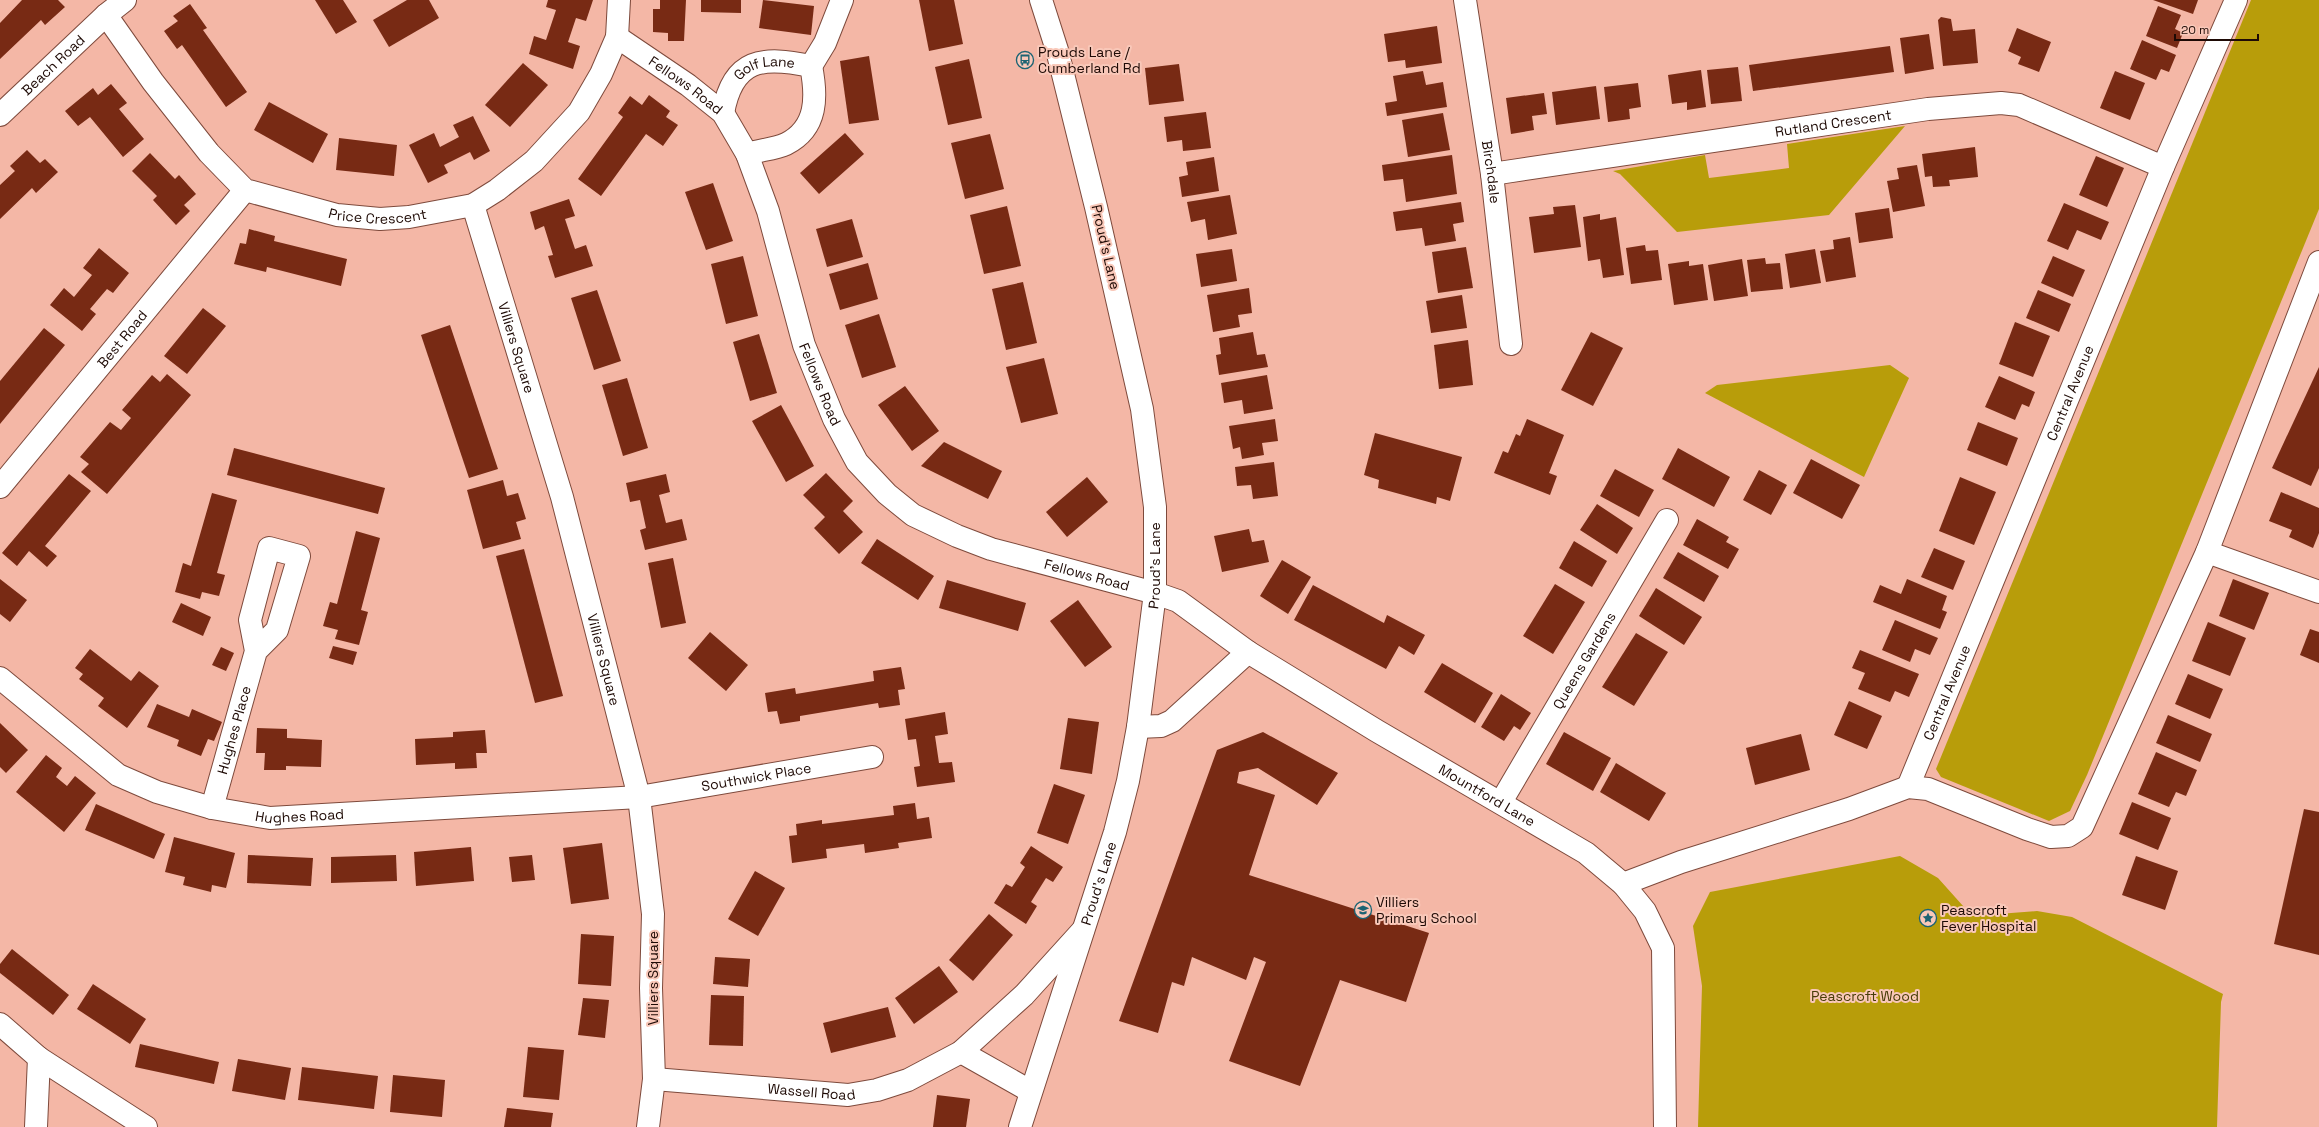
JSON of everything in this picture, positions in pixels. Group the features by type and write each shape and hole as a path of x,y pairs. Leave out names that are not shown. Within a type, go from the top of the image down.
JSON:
{"street":[{"name":"Beach Road","path":"0,115 106,15 125,0"},
{"name":"Price Crescent","path":"245,190 337,215 380,219 409,217 473,205 497,190 534,160 579,112 601,74 617,37 619,0"},
{"name":"Golf Lane","path":"747,154 786,144 800,135 810,124 815,106 816,90 811,66 825,43 842,0"},
{"name":"Proud's Lane","path":"1020,1127 1030,1091 1115,832 1128,781 1138,727 1156,593 1155,507 1142,409 1095,199 1057,50 1040,0"},
{"name":"Birchdale","path":"1465,0 1492,174 1511,344"},
{"name":"Central Avenue","path":"1908,787 2164,167 2236,0"},
{"path":"106,15 154,82 209,153 245,190"},
{"name":"Fellows Road","path":"617,37 688,85 723,113 747,154 768,212 804,345 834,419 857,462 888,494 913,515 958,536 998,551 1156,593 1178,601 1248,652"},
{"name":"Golf Lane","path":"723,113 726,96 732,83 738,74 747,67 760,62 784,61 811,66"},
{"name":"Rutland Crescent","path":"1492,174 1928,109 2001,103 2019,105 2164,167"},
{"name":"Best Road","path":"0,487 245,190"},
{"name":"Villiers Square","path":"473,205 562,497 640,797 654,914 651,988 654,1079 648,1127"},
{"path":"1623,884 1681,862 1849,809 1908,787 1928,789 2027,829 2051,837 2068,836 2082,827 2207,552 2319,262"},
{"name":"Queens Gardens","path":"1501,802 1667,520"},
{"path":"2207,552 2319,592"},
{"name":"Hughes Place","path":"212,808 256,651"},
{"path":"1138,727 1161,726 1172,721 1248,652"},
{"name":"Mountford Lane","path":"1248,652 1377,731 1586,853 1623,884 1645,911 1663,948 1665,1127"},
{"name":"Hughes Road","path":"0,678 118,775 157,792 212,808 270,818 640,797"},
{"name":"Southwick Place","path":"640,797 872,757"},
{"name":"Wassell Road","path":"654,1079 848,1095 877,1090 908,1080 962,1052 1024,995 1083,930"},
{"path":"0,1024 39,1058 146,1127"},
{"path":"962,1052 1030,1091"},
{"path":"36,1127 39,1058"}],"green space":[{"path":"2251,0 2319,0 2319,209 2087,775 2070,811 2049,821 1941,777 1936,769"},
{"path":"1905,126 1829,215 1677,232 1620,174 1613,171 1705,155 1709,178 1789,168 1787,144"},
{"path":"1890,365 1909,378 1864,477 1705,393 1717,385"},
{"name":"Peascroft Wood","path":"1900,856 1938,878 1972,916 2037,911 2072,917 2223,994 2221,1002 2217,1127 1698,1127 1702,986 1693,926 1710,892"}],"building":[{"path":"22,0 58,0 65,7 45,25 41,20 0,59 0,23"},
{"path":"315,0 343,0 357,22 336,34"},
{"path":"407,0 429,0 439,18 389,47 373,20"},
{"path":"548,0 593,0 586,21 576,18 568,42 580,46 573,69 529,54 534,36 546,40 556,10 546,7"},
{"path":"660,0 686,0 684,41 668,41 668,33 653,32 653,9 660,9"},
{"path":"701,0 741,0 741,13 701,12"},
{"path":"763,0 814,6 811,35 759,28"},
{"path":"919,0 954,0 963,44 929,51"},
{"path":"2153,0 2198,0 2193,14"},
{"path":"190,4 207,28 203,30 247,92 226,107 182,45 177,49 164,31 178,21 173,16"},
{"path":"2158,6 2181,15 2175,29 2183,33 2177,48 2146,36"},
{"path":"1941,17 1951,19 1953,31 1975,29 1978,63 1943,66 1938,20"},
{"path":"1437,26 1442,63 1406,68 1405,60 1388,62 1384,34"},
{"path":"2017,28 2051,42 2039,72 2018,64 2021,57 2008,51"},
{"path":"1929,34 1934,69 1905,74 1900,38"},
{"path":"2142,40 2176,55 2169,72 2161,69 2156,80 2130,69"},
{"path":"1890,46 1894,72 1753,91 1749,65"},
{"path":"869,56 879,120 849,124 840,61"},
{"path":"969,59 982,118 948,125 935,67"},
{"path":"523,63 548,85 510,127 485,105"},
{"path":"1179,64 1184,101 1149,105 1145,68"},
{"path":"1738,67 1742,101 1711,104 1707,70"},
{"path":"1701,70 1706,107 1687,110 1687,102 1672,104 1668,75"},
{"path":"1423,71 1426,85 1443,82 1447,107 1387,116 1385,103 1397,101 1393,76"},
{"path":"2115,71 2145,83 2130,120 2100,108"},
{"path":"1638,83 1641,107 1629,109 1630,119 1608,122 1604,87"},
{"path":"111,84 127,103 119,109 144,139 123,157 90,117 78,126 65,111 93,88 98,95"},
{"path":"1596,86 1600,119 1556,125 1552,92"},
{"path":"1544,93 1547,114 1532,116 1534,130 1511,134 1506,98"},
{"path":"649,95 670,111 666,117 678,125 663,146 646,134 601,196 578,179 623,117 618,113 630,96 642,105"},
{"path":"269,102 328,134 313,163 254,130"},
{"path":"1206,112 1211,148 1183,151 1182,140 1167,142 1164,117"},
{"path":"1443,113 1450,150 1408,157 1402,120"},
{"path":"473,116 490,151 474,160 470,152 444,165 448,173 428,183 409,145 434,133 440,147 459,137 453,125"},
{"path":"845,133 864,154 819,194 800,173"},
{"path":"990,134 1004,189 965,199 951,143"},
{"path":"339,138 397,145 394,176 336,170"},
{"path":"1975,147 1978,177 1949,180 1950,186 1933,187 1932,176 1925,177 1922,154"},
{"path":"27,150 40,163 45,159 58,172 36,193 32,188 0,219 0,185 15,171 10,166"},
{"path":"150,153 175,179 179,175 196,194 184,205 190,211 176,225 153,200 157,196 132,171"},
{"path":"1452,155 1457,194 1406,202 1403,179 1384,181 1382,165"},
{"path":"2096,156 2124,168 2107,207 2079,195"},
{"path":"1214,157 1219,191 1182,197 1179,177 1188,175 1186,162"},
{"path":"1917,165 1925,206 1893,212 1887,181 1899,179 1897,168"},
{"path":"713,183 733,241 706,250 685,192"},
{"path":"1230,195 1237,234 1208,240 1205,219 1191,222 1187,202"},
{"path":"569,199 575,216 565,219 575,249 586,245 593,266 555,278 548,256 553,255 544,226 535,230 530,212"},
{"path":"1461,202 1464,222 1453,224 1456,241 1425,246 1422,228 1396,231 1393,212"},
{"path":"2064,203 2109,222 2101,240 2077,230 2068,250 2047,241"},
{"path":"1575,205 1581,247 1534,253 1529,217 1554,214 1553,207"},
{"path":"1007,206 1021,266 984,274 970,215"},
{"path":"1889,208 1893,238 1859,243 1855,213"},
{"path":"1600,214 1600,220 1616,217 1624,275 1603,278 1600,259 1588,261 1583,217"},
{"path":"852,219 863,257 827,267 816,229"},
{"path":"249,229 275,236 274,241 347,259 341,286 267,267 266,272 234,264 240,243 246,244"},
{"path":"1850,237 1856,277 1826,282 1820,251 1834,249 1833,240"},
{"path":"1645,245 1646,251 1658,250 1662,280 1631,284 1626,248"},
{"path":"1466,247 1473,288 1438,293 1432,252"},
{"path":"99,248 129,273 113,293 107,289 90,309 96,314 82,331 50,305 64,288 74,297 92,275 83,268"},
{"path":"1232,249 1237,281 1201,287 1196,254"},
{"path":"1815,249 1821,283 1790,288 1785,254"},
{"path":"743,256 758,316 726,324 711,264"},
{"path":"2053,256 2085,270 2073,297 2041,283"},
{"path":"1765,258 1766,264 1780,263 1783,289 1751,292 1747,260"},
{"path":"1742,259 1748,296 1714,301 1708,265"},
{"path":"1689,261 1689,266 1703,264 1708,300 1674,305 1668,264"},
{"path":"868,263 878,299 840,310 829,274"},
{"path":"1023,282 1037,343 1006,350 992,289"},
{"path":"1249,288 1252,313 1238,315 1240,327 1213,332 1207,295"},
{"path":"597,290 621,361 594,370 571,298"},
{"path":"2038,290 2071,304 2059,332 2026,318"},
{"path":"1462,295 1467,328 1431,333 1426,301"},
{"path":"203,308 226,326 187,374 164,356"},
{"path":"879,314 896,367 862,378 845,325"},
{"path":"2015,322 2050,336 2033,377 1999,364"},
{"path":"450,325 498,469 469,478 421,335"},
{"path":"44,328 65,345 0,424 0,381"},
{"path":"1253,332 1257,355 1265,354 1268,367 1219,375 1216,355 1221,354 1219,338"},
{"path":"1591,332 1623,348 1593,406 1561,390"},
{"path":"759,334 777,393 750,401 733,342"},
{"path":"1468,340 1473,385 1439,389 1434,345"},
{"path":"1044,358 1058,414 1021,423 1006,367"},
{"path":"2319,367 2319,468 2311,486 2272,468"},
{"path":"167,374 191,395 107,494 81,472 89,464 80,457 110,422 121,430 131,418 122,410 152,375 160,382"},
{"path":"1267,375 1273,409 1244,414 1242,400 1224,403 1221,383"},
{"path":"1999,376 2035,392 2029,407 2022,404 2015,420 1985,407"},
{"path":"627,378 648,448 623,456 602,385"},
{"path":"905,386 939,431 912,451 878,405"},
{"path":"781,405 814,466 786,482 752,421"},
{"path":"1275,419 1278,441 1262,443 1264,455 1242,459 1240,447 1233,449 1229,426"},
{"path":"1527,419 1564,435 1549,473 1557,476 1550,495 1494,473 1503,451 1508,453 1516,434 1520,436"},
{"path":"1978,422 2018,438 2007,466 1967,450"},
{"path":"1375,433 1462,457 1450,501 1437,497 1436,504 1378,488 1379,480 1364,475"},
{"path":"944,442 1002,471 988,499 921,466"},
{"path":"234,448 385,488 378,514 227,475"},
{"path":"1678,448 1730,477 1714,507 1662,479"},
{"path":"1811,459 1860,485 1842,519 1793,493"},
{"path":"1274,462 1278,496 1253,499 1251,485 1237,486 1235,467"},
{"path":"1615,469 1654,490 1639,517 1600,496"},
{"path":"1759,470 1787,485 1771,515 1743,500"},
{"path":"826,473 853,501 843,511 863,532 839,554 814,528 825,517 803,495"},
{"path":"69,474 91,491 45,546 57,556 47,567 29,551 17,566 2,553"},
{"path":"666,474 670,492 659,495 666,523 682,519 687,540 645,550 640,530 646,528 640,500 630,502 626,483"},
{"path":"1087,477 1108,502 1067,537 1046,512"},
{"path":"1960,477 1996,492 1974,545 1939,531"},
{"path":"503,480 507,496 518,493 526,519 516,522 521,539 483,549 467,490"},
{"path":"2281,492 2319,508 2319,533 2313,548 2289,537 2292,530 2269,521"},
{"path":"212,493 237,500 217,573 225,575 219,596 202,592 200,599 175,592 183,563 191,566"},
{"path":"1597,504 1633,528 1617,554 1580,530"},
{"path":"1697,519 1729,537 1726,542 1739,549 1728,569 1683,545"},
{"path":"1249,529 1252,542 1264,540 1269,562 1222,572 1214,536"},
{"path":"356,531 380,538 361,610 368,612 359,645 335,639 338,630 323,626 330,602 337,604"},
{"path":"877,539 934,576 918,600 861,563"},
{"path":"1574,541 1607,561 1592,587 1559,568"},
{"path":"1934,548 1965,561 1953,590 1921,577"},
{"path":"524,549 563,696 535,703 496,556"},
{"path":"1678,552 1719,576 1704,602 1663,578"},
{"path":"673,558 686,623 661,628 648,563"},
{"path":"1282,560 1311,577 1288,614 1260,596"},
{"path":"0,579 27,600 10,622 0,614"},
{"path":"1907,579 1947,596 1942,610 1947,612 1940,629 1873,602 1880,585 1901,594"},
{"path":"2233,579 2269,593 2254,630 2219,616"},
{"path":"947,580 1026,603 1018,631 939,608"},
{"path":"1555,584 1585,602 1553,654 1523,636"},
{"path":"1313,585 1384,623 1387,615 1425,635 1414,655 1399,646 1386,669 1294,620"},
{"path":"1656,588 1702,617 1684,645 1639,616"},
{"path":"1078,600 1112,647 1085,667 1050,621"},
{"path":"181,603 211,617 203,636 172,622"},
{"path":"1895,620 1938,638 1930,655 1915,649 1910,662 1882,650"},
{"path":"2208,622 2246,638 2230,676 2192,661"},
{"path":"2310,629 2319,632 2319,663 2300,655"},
{"path":"710,632 748,665 726,691 688,658"},
{"path":"1636,633 1668,652 1634,706 1602,687"},
{"path":"333,646 357,652 353,665 329,658"},
{"path":"221,647 234,653 226,671 212,665"},
{"path":"90,649 131,681 139,671 159,686 127,728 98,706 104,698 79,679 83,674 75,668"},
{"path":"1860,650 1919,674 1909,697 1895,691 1890,702 1858,689 1865,673 1852,668"},
{"path":"1442,663 1493,693 1475,723 1424,692"},
{"path":"901,667 905,689 898,690 900,705 879,708 878,703 800,716 800,721 780,724 777,711 768,712 765,693 795,688 796,694 874,681 873,671"},
{"path":"2188,674 2223,689 2210,719 2175,704"},
{"path":"1501,694 1531,713 1520,730 1514,726 1504,741 1481,727"},
{"path":"1849,701 1882,716 1867,749 1834,735"},
{"path":"157,704 189,717 192,709 222,722 214,741 208,739 201,756 177,746 179,740 147,727"},
{"path":"945,712 948,734 935,736 939,763 952,762 955,782 917,787 914,767 920,766 916,739 908,740 905,719"},
{"path":"2168,715 2212,734 2200,762 2156,743"},
{"path":"1068,718 1099,722 1092,774 1060,769"},
{"path":"0,723 28,750 6,773 0,767"},
{"path":"257,728 287,729 287,738 322,740 321,767 286,766 286,770 264,770 265,753 256,753"},
{"path":"485,730 487,753 476,753 477,768 455,769 455,763 416,765 415,739 453,737 453,732"},
{"path":"1263,732 1338,773 1317,805 1258,768 1239,772 1237,783 1275,795 1249,875 1429,933 1406,1002 1340,980 1300,1086 1229,1061 1266,962 1254,957 1246,980 1192,957 1184,986 1172,982 1158,1033 1119,1021 1217,750"},
{"path":"1564,732 1611,758 1593,791 1546,764"},
{"path":"1801,734 1810,770 1755,785 1746,748"},
{"path":"2156,752 2197,770 2186,796 2176,792 2169,807 2138,794"},
{"path":"46,755 62,768 56,777 67,786 75,776 96,793 64,832 16,792"},
{"path":"1616,763 1666,793 1649,821 1600,792"},
{"path":"1054,784 1085,795 1068,844 1037,833"},
{"path":"2132,802 2171,818 2158,850 2119,834"},
{"path":"915,803 917,819 929,817 932,838 898,843 899,848 865,853 864,844 826,849 827,858 792,863 789,836 797,835 796,824 822,820 822,824 894,815 893,806"},
{"path":"96,804 165,834 154,859 85,830"},
{"path":"2304,809 2319,812 2319,955 2274,944"},
{"path":"174,837 235,853 226,888 212,885 211,892 183,885 185,877 165,872"},
{"path":"602,843 609,899 571,904 563,848"},
{"path":"1031,846 1063,867 1053,882 1046,878 1031,902 1037,906 1026,924 994,903 1006,884 1012,887 1018,878 1025,867 1020,863"},
{"path":"471,847 474,881 416,886 414,852"},
{"path":"248,855 313,858 311,886 247,883"},
{"path":"396,855 397,881 331,883 331,857"},
{"path":"532,855 535,880 512,882 509,857"},
{"path":"2136,856 2178,871 2165,910 2122,895"},
{"path":"755,871 785,888 758,936 728,919"},
{"path":"989,914 1013,935 973,981 949,960"},
{"path":"581,934 614,936 611,986 578,984"},
{"path":"12,949 69,995 53,1015 0,973 0,964"},
{"path":"715,957 750,959 748,987 713,984"},
{"path":"939,966 958,992 914,1024 895,998"},
{"path":"93,984 146,1019 130,1044 77,1009"},
{"path":"711,995 744,996 743,1046 709,1045"},
{"path":"583,998 609,1000 605,1038 578,1035"},
{"path":"888,1007 896,1037 831,1053 823,1023"},
{"path":"140,1044 219,1062 214,1084 135,1067"},
{"path":"528,1047 564,1050 559,1100 523,1097"},
{"path":"238,1059 291,1068 285,1100 232,1091"},
{"path":"302,1067 378,1076 374,1109 298,1100"},
{"path":"393,1075 445,1080 442,1117 390,1112"},
{"path":"937,1095 970,1099 966,1127 933,1127"},
{"path":"507,1108 553,1113 551,1127 504,1127"}],"place":[{"name":"Prouds Lane / Cumberland Rd","path":"1025,60"},
{"name":"Villiers Primary School","path":"1363,910"},
{"name":"Peascroft Fever Hospital","path":"1928,918"}]}
